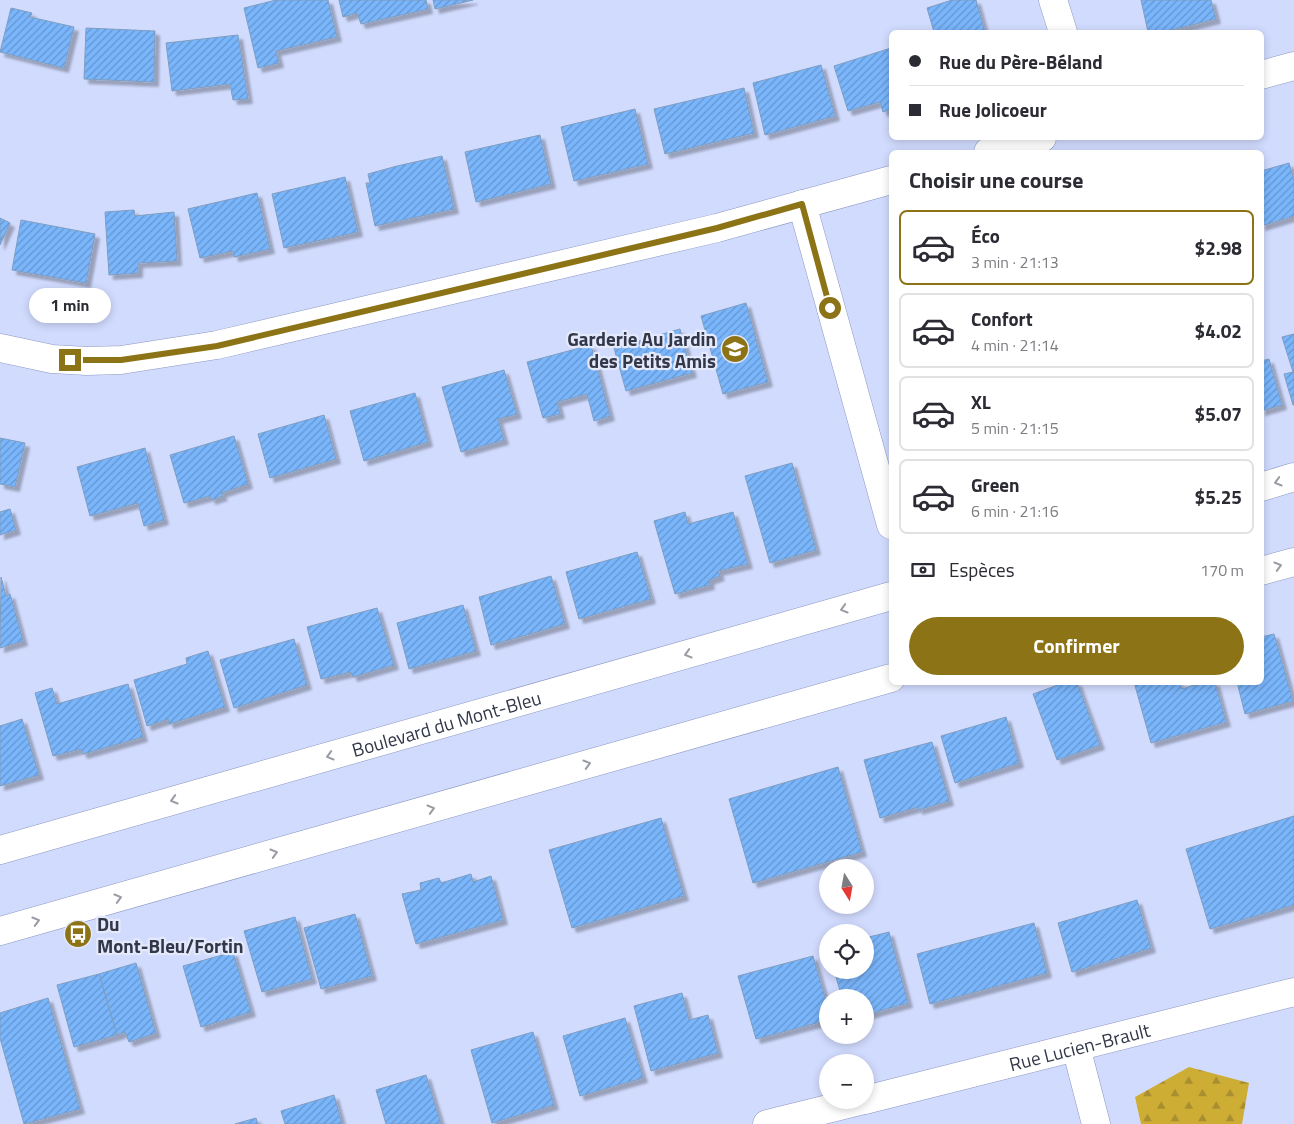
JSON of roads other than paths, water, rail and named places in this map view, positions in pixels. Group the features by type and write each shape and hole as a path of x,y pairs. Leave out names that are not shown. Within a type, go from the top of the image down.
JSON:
{"street":[{"path":"1053,0 1062,30"},
{"path":"1264,74 1294,66"},
{"path":"996,150 1034,140"},
{"path":"0,348 52,359 87,361 121,360 217,346 717,228 889,181"},
{"path":"802,204 889,518"},
{"path":"1264,486 1294,477"},
{"path":"1264,570 1294,562"},
{"name":"Boulevard du Mont-Bleu","path":"0,850 889,597"},
{"path":"0,931 889,679"},
{"name":"Rue Lucien-Brault","path":"874,1098 1294,992"},
{"path":"1076,1047 1096,1124"},
{"name":"Rue Lucien-Brault","path":"767,1124 828,1109"}],"place":[{"name":"Garderie Au Jardin des Petits Amis","path":"735,349"},
{"name":"Du Mont-Bleu/Fortin","path":"78,934"}]}
